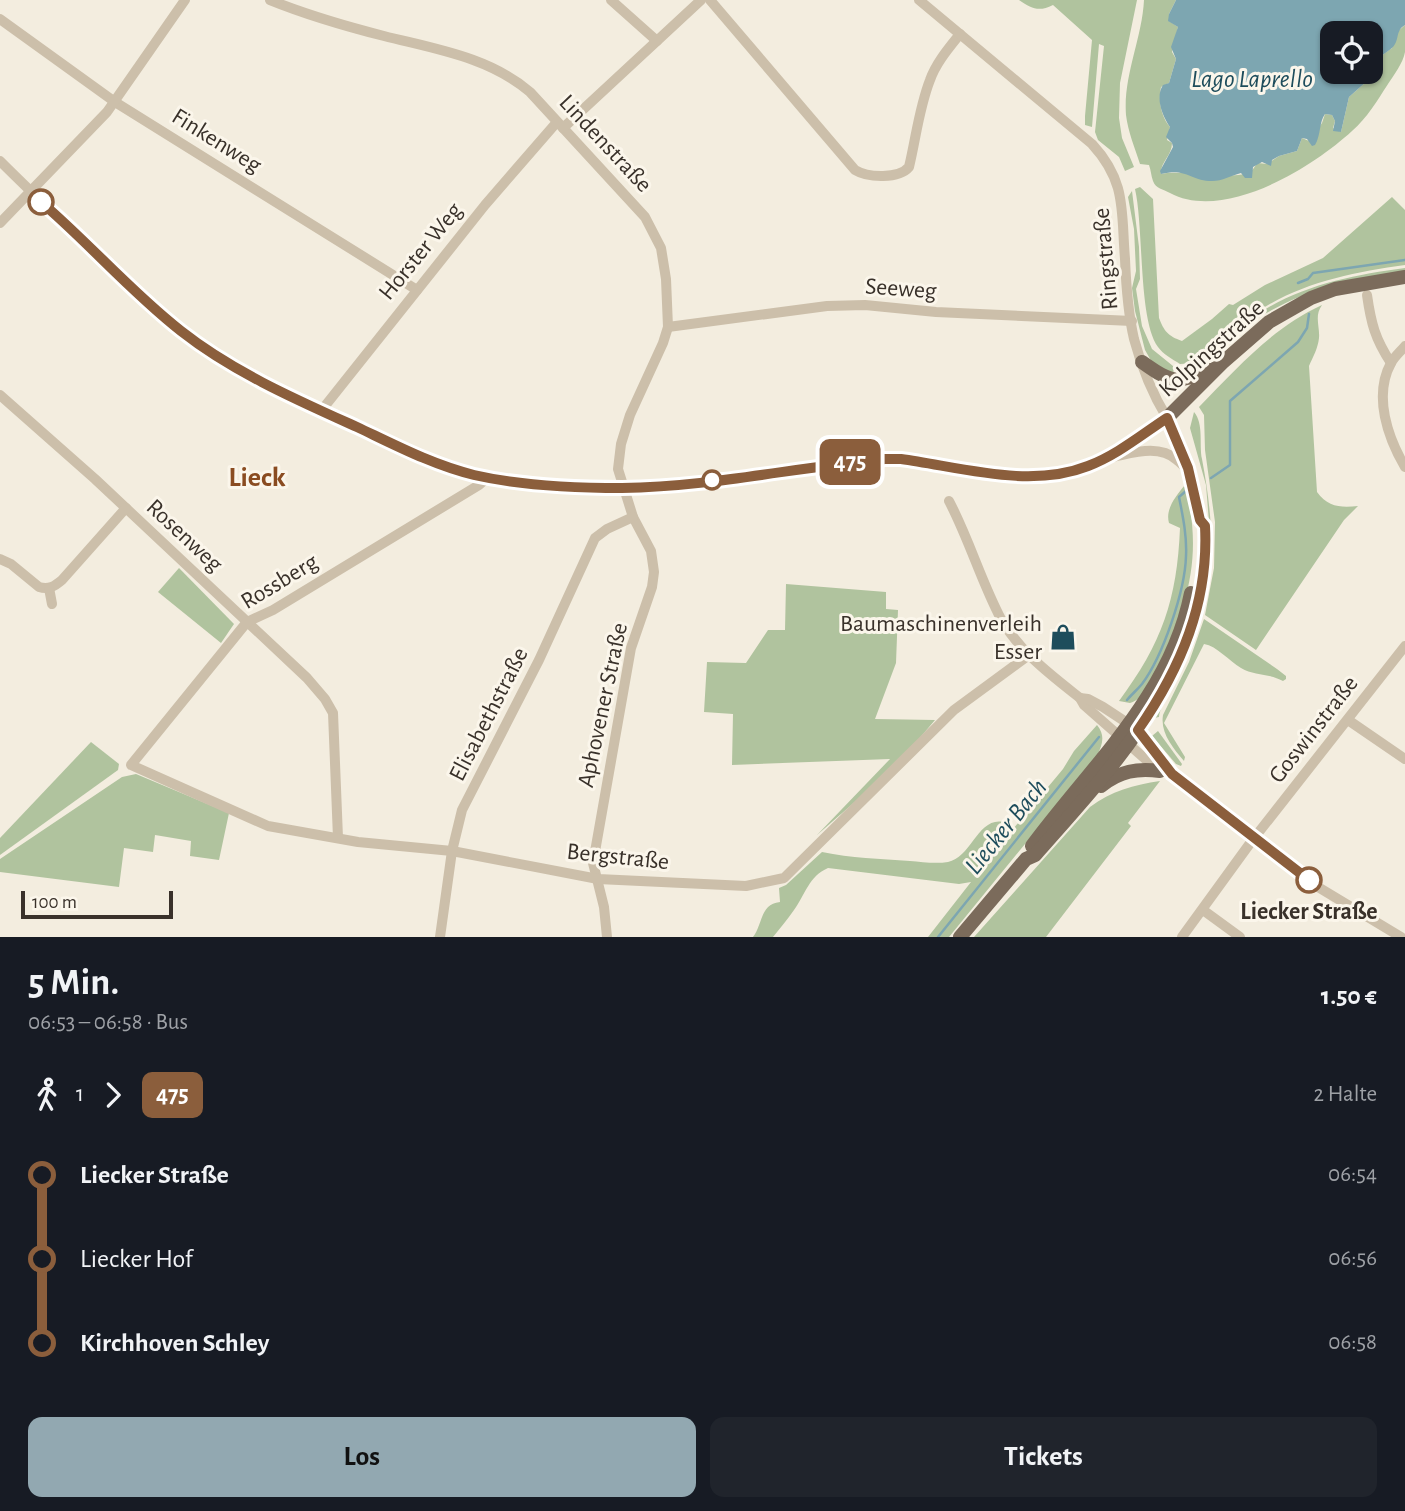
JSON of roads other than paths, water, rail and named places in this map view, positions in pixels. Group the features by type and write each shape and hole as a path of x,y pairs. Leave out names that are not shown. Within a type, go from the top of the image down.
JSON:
{"main road":[{"name":"Kolpingstraße","path":"1167,418 1222,363 1269,322 1311,298 1363,282 1405,277"},
{"path":"1142,362 1166,379 1176,381 1222,363"},
{"path":"1026,859 1028,850 1057,812 1134,727 1163,669 1189,605 1195,572 1196,526 1200,520 1188,468 1167,418"},
{"path":"960,937 1026,859 1035,855 1088,795 1123,741"},
{"path":"1088,795 1127,771 1144,769 1166,772"}],"street":[{"path":"0,223 115,102 185,0"},
{"name":"Lindenstraße","path":"270,0 322,19 489,65 522,86 616,184 654,230 664,261 668,327 630,415 621,444 618,469 622,488"},
{"path":"611,0 657,41"},
{"name":"Horster Weg","path":"321,411 485,205 560,125 701,0"},
{"path":"710,0 855,170 865,175 897,174 909,167 929,82 960,34"},
{"name":"Ringstraße","path":"919,0 1092,144 1108,164 1123,205 1125,257 1134,338 1167,418"},
{"name":"Finkenweg","path":"0,19 115,102 417,290"},
{"path":"0,161 29,192 150,306 184,334 250,375 321,411 423,458 487,478 565,486 622,488 679,485 885,459 901,459 998,474 1052,475 1079,470 1107,458 1139,450 1168,455 1182,467 1188,468"},
{"path":"1367,295 1377,342 1391,363"},
{"name":"Seeweg","path":"668,327 827,306 1132,321"},
{"path":"1405,346 1391,363 1383,393 1385,420 1395,450 1405,467"},
{"name":"Rosenweg","path":"0,395 126,508 307,678 325,699 333,713 338,838"},
{"path":"1107,458 1167,418"},
{"name":"Rossberg","path":"131,765 247,622 284,603 487,478"},
{"name":"Aphovener Straße","path":"607,937 604,907 593,863 631,648 652,587 654,572 651,551 633,517 622,488"},
{"path":"949,501 1002,619 1029,655 1080,698 1084,705 1123,741 1313,884 1401,937"},
{"name":"Rosenweg","path":"49,588 62,580 126,508"},
{"name":"Elisabethstraße","path":"440,937 452,851 462,810 539,660 595,538 633,517"},
{"path":"0,559 12,564 39,587 49,588 52,604"},
{"name":"Goswinstraße","path":"1182,937 1255,838 1405,646"},
{"name":"Bergstraße","path":"131,765 268,826 338,838 452,851 598,880 746,887 784,878 954,710 1029,655"},
{"path":"1080,698 1096,703 1134,727 1166,772"},
{"path":"1348,720 1405,759"},
{"path":"1203,909 1240,937"}],"water":[{"name":"Lago Laprello","path":"1176,0 1405,0 1405,25 1393,47 1383,54 1383,21 1320,21 1320,84 1364,84 1349,97 1341,132 1333,131 1335,121 1332,115 1325,114 1315,145 1312,146 1307,139 1302,138 1297,151 1272,160 1271,166 1262,162 1253,167 1252,178 1245,178 1241,173 1214,181 1176,172 1161,174 1160,171 1173,147 1166,137 1170,127 1160,101 1161,90 1163,85 1169,83 1176,59 1171,47 1178,27 1168,21"}],"waterway":[{"name":"Liecker Bach","path":"1298,283 1308,279 1313,273 1405,260"},
{"name":"Liecker Bach","path":"1211,478 1230,465 1230,401 1298,342 1307,328 1309,314"},
{"name":"Liecker Bach","path":"1127,700 1142,684 1158,657 1182,587 1186,549 1179,497 1186,491"},
{"name":"Liecker Bach","path":"938,937 1099,737"}],"place":[{"name":"Baumaschinenverleih Esser","path":"1063,637"},
{"name":"Liecker Straße","path":"1309,880"}],"district":[{"name":"Lieck","path":"257,476"}]}
